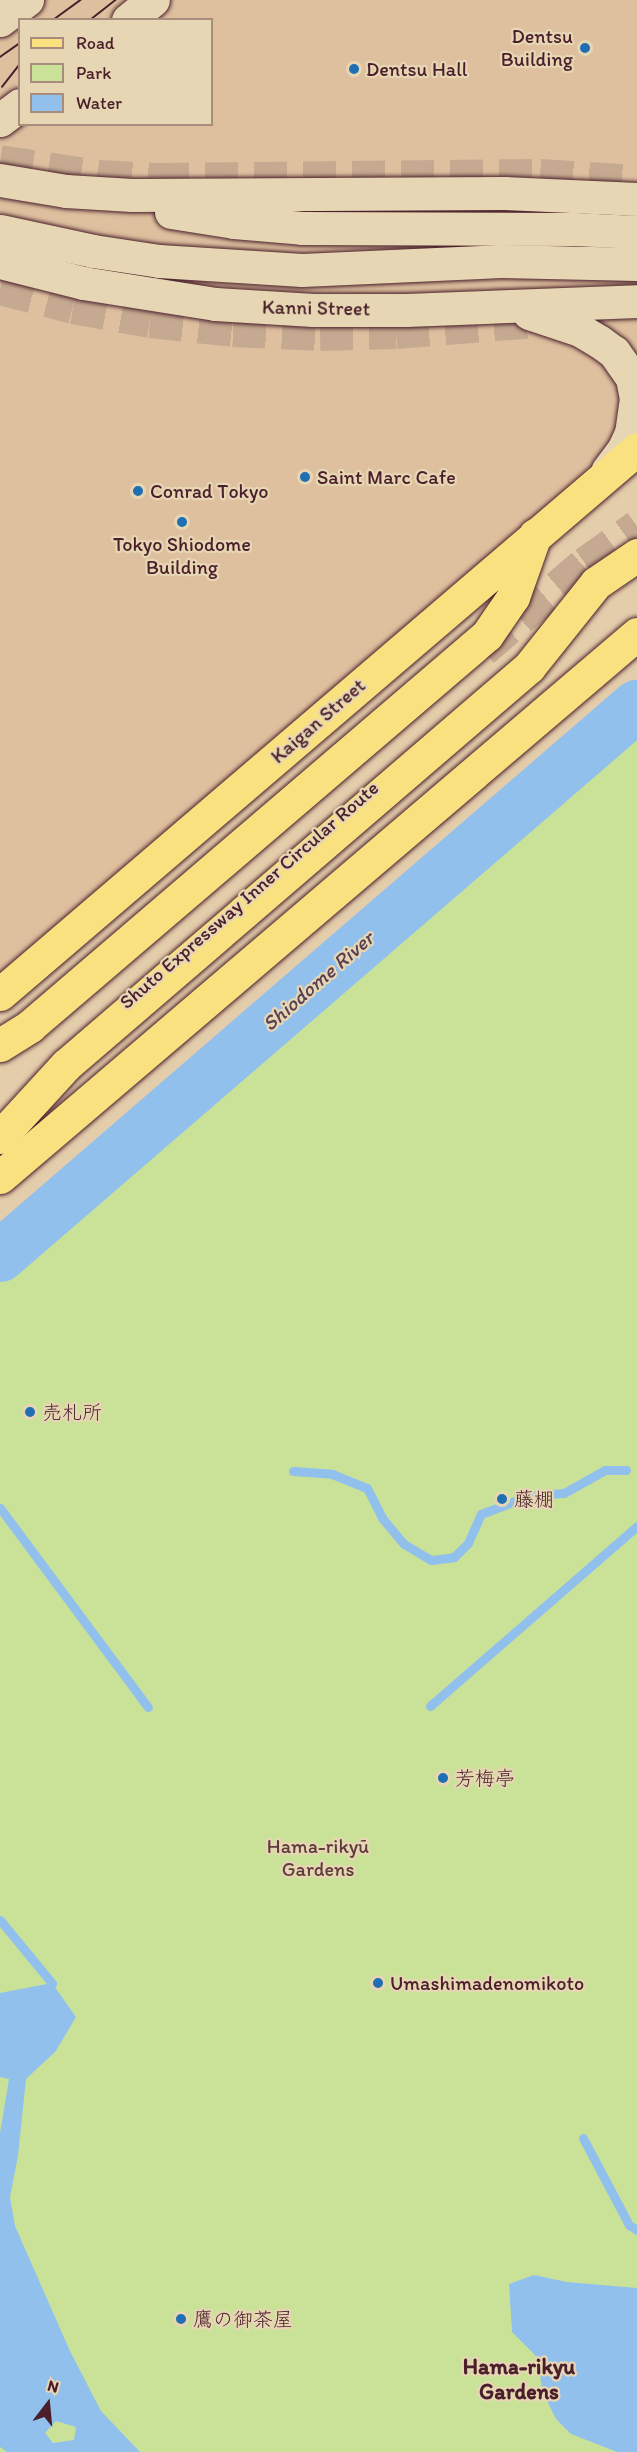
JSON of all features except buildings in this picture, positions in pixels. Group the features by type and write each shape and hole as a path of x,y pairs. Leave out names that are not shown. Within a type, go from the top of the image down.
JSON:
{"main road":[{"path":"0,20 27,0"},
{"path":"130,18 153,0"},
{"path":"0,120 18,106"},
{"path":"0,180 201,217 302,228 574,229 637,232"},
{"path":"66,191 202,196 504,193 637,199"},
{"path":"0,231 93,251 159,261 302,270 501,261 637,264"},
{"name":"Kanni Street","path":"0,262 83,283 215,304 313,310 637,302"},
{"path":"501,305 580,330 615,352 632,378 636,398 634,421 623,450 601,480"},
{"name":"Kaigan Street","path":"0,994 637,449"},
{"path":"0,1045 30,1026 481,646 513,597 535,536"},
{"path":"0,1137 66,1065 512,683 542,653 579,601 596,583 637,555"},
{"path":"0,1177 637,634"},
{"name":"Shuto Expressway Inner Circular Route","path":"0,1064 481,646"},
{"name":"Shuto Expressway Inner Circular Route","path":"0,1109 498,681"}],"shaded area":[{"path":"0,0 637,0 637,435 0,977"}],"green space":[{"name":"Hama-rikyū Gardens","path":"637,715 637,2452 0,2452 0,1263"}],"water":[{"path":"52,1983 76,2017 56,2051 26,2079 18,2156 10,2197 15,2226 70,2351 101,2411 140,2452 7,2452 0,2447 0,2133 9,2079 0,2077 0,1993","holes":["56,2421 76,2427 74,2440 53,2443 45,2433"]},
{"path":"534,2275 567,2282 637,2288 637,2452 617,2452 571,2434 556,2419 542,2391 538,2358 512,2332 509,2284"}],"waterway":[{"name":"Shiodome River","path":"0,1256 637,706"},
{"path":"293,1471 332,1474 367,1488 382,1518 404,1544 431,1560 454,1557 468,1543 481,1514 528,1496 564,1493 605,1470 626,1470"},
{"path":"0,1508 148,1707"},
{"path":"430,1706 637,1526"},
{"path":"0,1920 52,1983"},
{"path":"583,2138 629,2225 637,2230"}],"tunnel":[{"path":"0,161 99,176 156,179 540,175 637,181"},
{"path":"0,288 73,307 150,321 233,330 320,334 396,332 560,319"},
{"path":"483,650 585,563 637,526"}],"tram line":[{"path":"56,18 81,0"},
{"path":"93,18 116,0"},
{"path":"0,57 18,44"},
{"path":"2,87 18,67"}],"place":[{"name":"Dentsu Building","path":"585,48"},
{"name":"Dentsu Hall","path":"354,69"},
{"name":"Saint Marc Cafe","path":"305,477"},
{"name":"Conrad Tokyo","path":"138,491"},
{"name":"Tokyo Shiodome Building","path":"182,522"},
{"name":"売札所","path":"30,1412"},
{"name":"藤棚","path":"502,1499"},
{"name":"芳梅亭","path":"443,1778"},
{"name":"Umashimadenomikoto","path":"378,1983"},
{"name":"鷹の御茶屋","path":"181,2319"}],"district":[{"name":"Hama-rikyu Gardens","path":"519,2378"}]}
